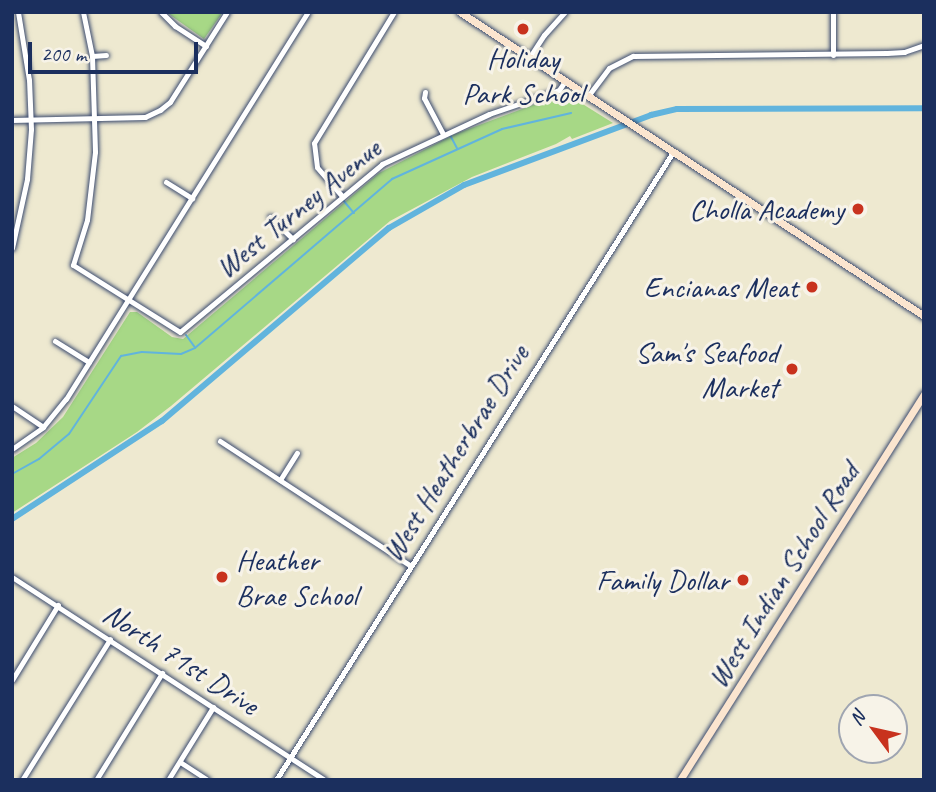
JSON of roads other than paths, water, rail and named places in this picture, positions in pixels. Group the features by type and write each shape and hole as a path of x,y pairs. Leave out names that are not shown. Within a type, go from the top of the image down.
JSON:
{"main road":[{"path":"460,12 924,316"},
{"name":"West Indian School Road","path":"680,780 924,394"}],"street":[{"path":"12,248 27,179 31,120 29,80 18,12"},
{"path":"83,12 92,56 96,119 86,220 73,265 128,300"},
{"path":"161,12 168,21 206,46"},
{"path":"12,120 145,117 170,102 228,12"},
{"path":"12,449 43,427 66,399 308,12"},
{"path":"342,196 317,167 314,143 394,12"},
{"path":"529,58 544,35 565,12"},
{"path":"832,55 834,12"},
{"path":"588,96 609,68 634,56 832,55 904,52 924,45"},
{"path":"92,56 106,55"},
{"name":"West Turney Avenue","path":"128,300 180,332 382,164 443,134 559,90 565,81"},
{"path":"425,92 424,98 443,134"},
{"name":"West Heatherbrae Drive","path":"276,780 673,152"},
{"path":"166,181 192,198"},
{"path":"270,217 293,239"},
{"path":"55,341 89,362"},
{"path":"12,407 43,427"},
{"path":"220,441 411,566"},
{"path":"280,480 297,453"},
{"name":"North 71st Drive","path":"12,577 325,780"},
{"path":"12,680 58,606"},
{"path":"22,780 110,639"},
{"path":"96,780 162,673"},
{"path":"168,780 213,707"},
{"path":"180,762 208,780"}],"waterway":[{"path":"12,519 162,421 389,228 464,185 651,115 677,109 924,108"},
{"path":"12,474 39,459 69,434 121,356 142,352 181,354 195,348 392,179 502,129 571,113"},
{"path":"450,135 457,148"},
{"path":"343,200 354,213"},
{"path":"186,335 194,346"}],"place":[{"name":"Holiday Park School","path":"523,29"},
{"name":"Cholla Academy","path":"858,209"},
{"name":"Encianas Meat","path":"812,287"},
{"name":"Sam's Seafood Market","path":"792,369"},
{"name":"Heather Brae School","path":"222,577"},
{"name":"Family Dollar","path":"743,580"}]}
